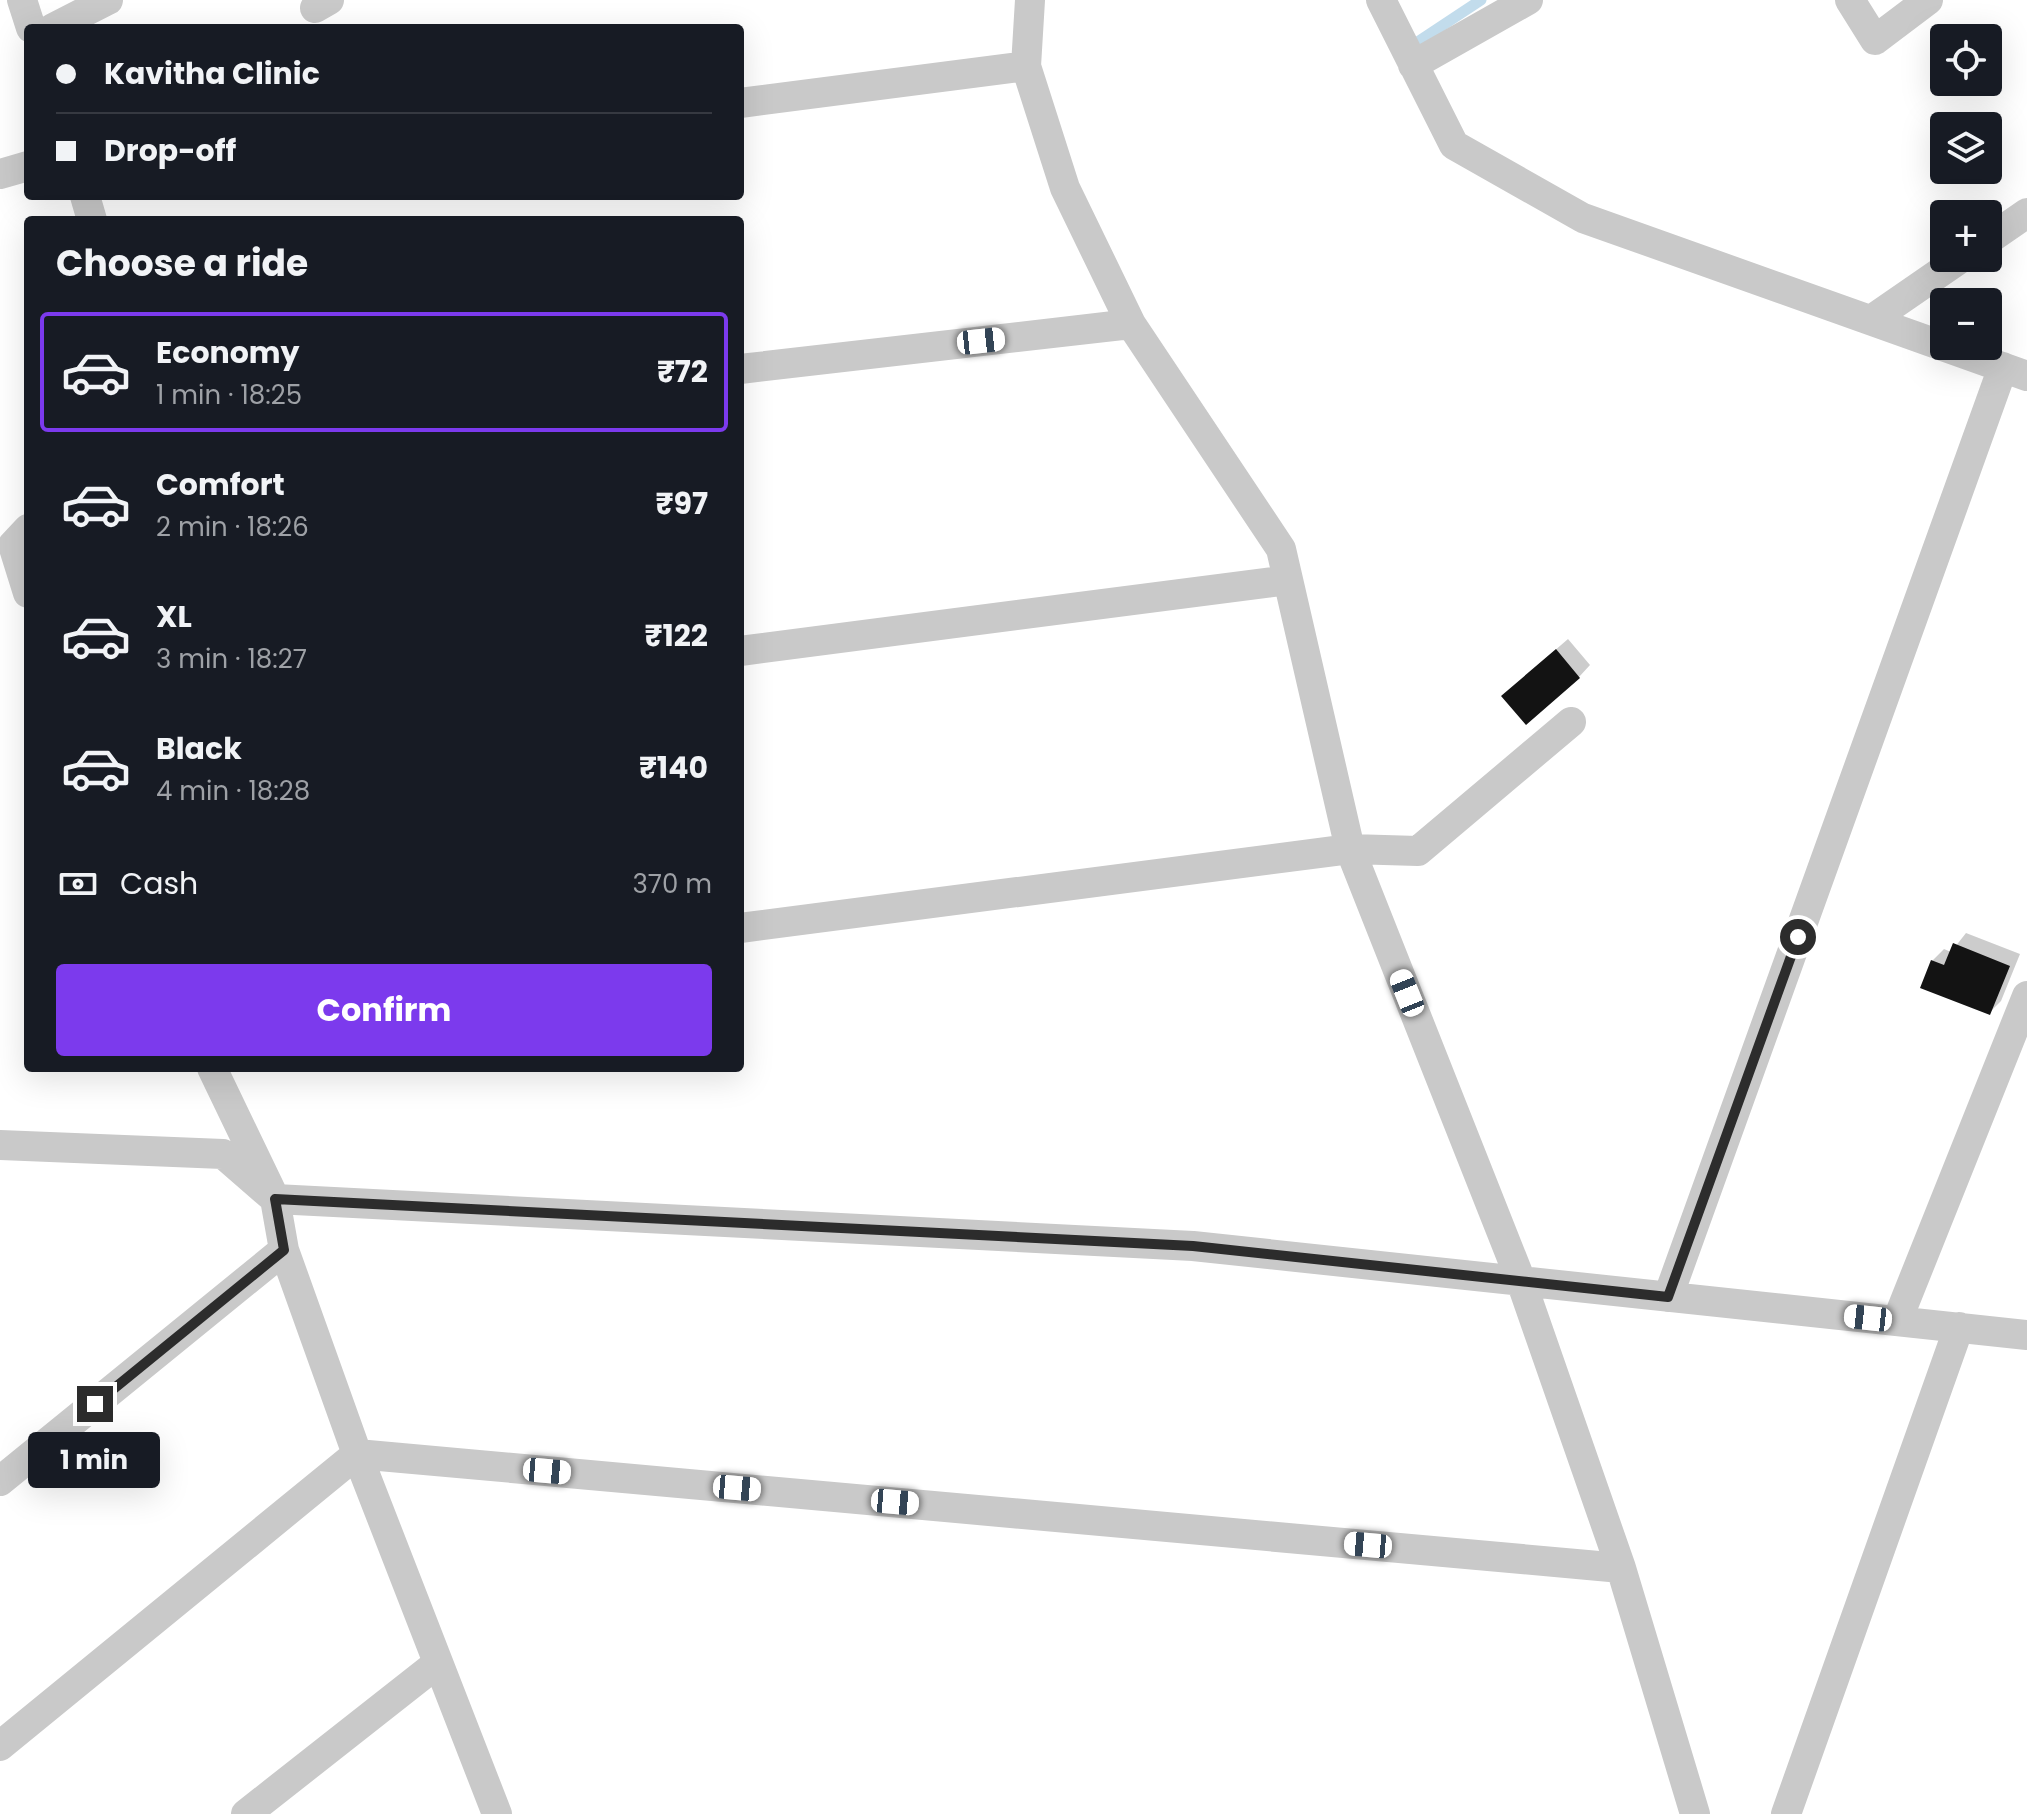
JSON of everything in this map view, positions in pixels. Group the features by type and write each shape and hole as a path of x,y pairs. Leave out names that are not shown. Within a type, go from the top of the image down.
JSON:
{"street":[{"path":"22,0 30,24"},
{"path":"61,24 108,0"},
{"path":"1030,0 1026,66 1065,188 1131,324 1281,549 1350,849 1521,1281 1621,1568 1695,1814"},
{"path":"1381,0 1454,145 1583,218 2015,372 1668,1297"},
{"path":"1413,65 1528,0"},
{"path":"1850,0 1875,40 1928,0"},
{"path":"744,102 1026,66"},
{"path":"0,174 24,167"},
{"path":"2002,230 2027,213"},
{"path":"1871,320 1941,272"},
{"path":"744,369 1131,324"},
{"path":"14,541 24,578"},
{"path":"744,650 1288,580"},
{"path":"744,927 1350,849 1418,851 1571,722"},
{"path":"1897,1321 2027,996"},
{"path":"214,1072 275,1199 284,1250 357,1454 497,1814"},
{"path":"0,1145 223,1154 275,1199 1193,1246 2027,1335"},
{"path":"0,1481 284,1250"},
{"path":"1786,1814 1959,1327"},
{"path":"0,1746 357,1454 1621,1568"},
{"path":"246,1814 438,1663"}],"building":[{"path":"1556,649 1580,678 1526,725 1501,696"},
{"path":"1953,943 2010,966 1990,1015 1920,988 1931,960 1944,965"}],"waterway":[{"path":"1419,41 1481,0"}],"route":[{"path":"95,1404 284,1250 275,1199 1193,1246 1668,1297 1798,937"}]}
